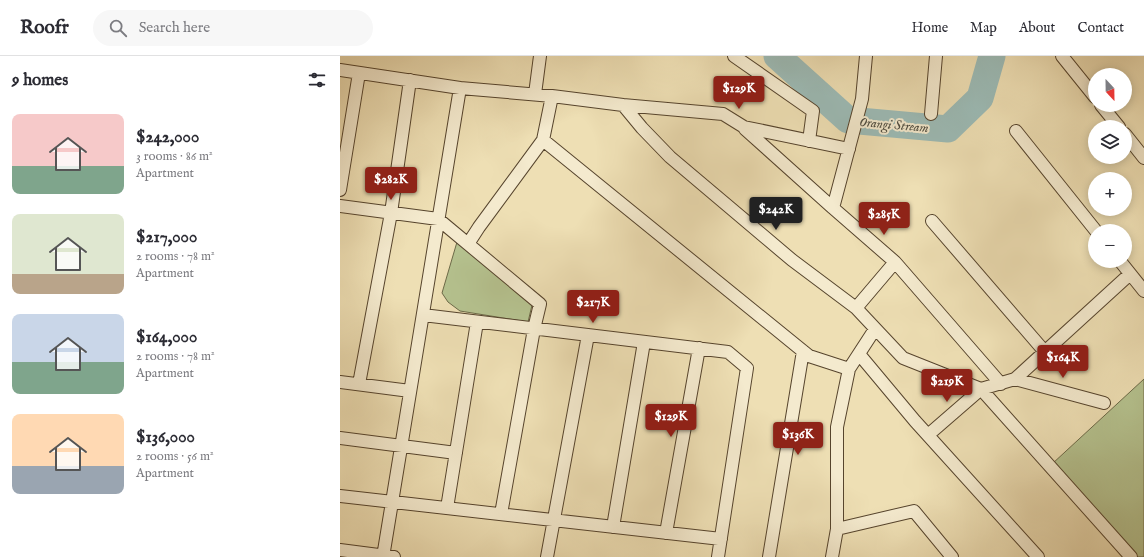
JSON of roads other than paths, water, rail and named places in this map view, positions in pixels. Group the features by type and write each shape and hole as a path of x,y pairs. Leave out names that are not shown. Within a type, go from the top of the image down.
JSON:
{"street":[{"path":"535,94 540,56"},
{"path":"734,56 813,111 809,141"},
{"path":"834,208 862,99 866,56"},
{"path":"931,114 936,56"},
{"path":"1062,56 1088,88"},
{"path":"340,70 460,88 535,94 623,105 723,114 744,128 895,262 1001,384"},
{"path":"340,190 360,73"},
{"path":"359,384 391,213 410,80"},
{"path":"340,550 387,557 392,502 460,88"},
{"path":"468,244 543,140 552,96"},
{"path":"623,105 642,128 670,157 792,260 856,308 903,358 981,389 1131,557"},
{"path":"1107,112 1114,120"},
{"path":"744,128 849,148"},
{"path":"1016,131 1090,224"},
{"path":"543,140 809,356 849,369"},
{"path":"1132,143 1144,158"},
{"path":"340,206 438,220 540,304 534,329 501,514"},
{"path":"932,221 1045,352"},
{"path":"856,308 895,262"},
{"path":"1125,268 1144,291"},
{"path":"928,435 981,389 1015,380 1130,274"},
{"path":"423,315 728,352 747,368 718,557"},
{"path":"447,508 477,322"},
{"path":"832,557 837,529 837,427 849,369 875,328"},
{"path":"547,557 588,335"},
{"path":"613,527 644,342"},
{"path":"666,532 699,348"},
{"path":"769,557 803,351"},
{"path":"859,354 928,435 1038,557"},
{"path":"1015,380 1104,403"},
{"path":"340,382 410,391"},
{"path":"340,438 456,453"},
{"path":"340,496 721,539"},
{"path":"837,529 914,511 952,557"}],"waterway":[{"name":"Orangi Stream","path":"777,56 848,120 948,129 980,98 992,56"}]}
